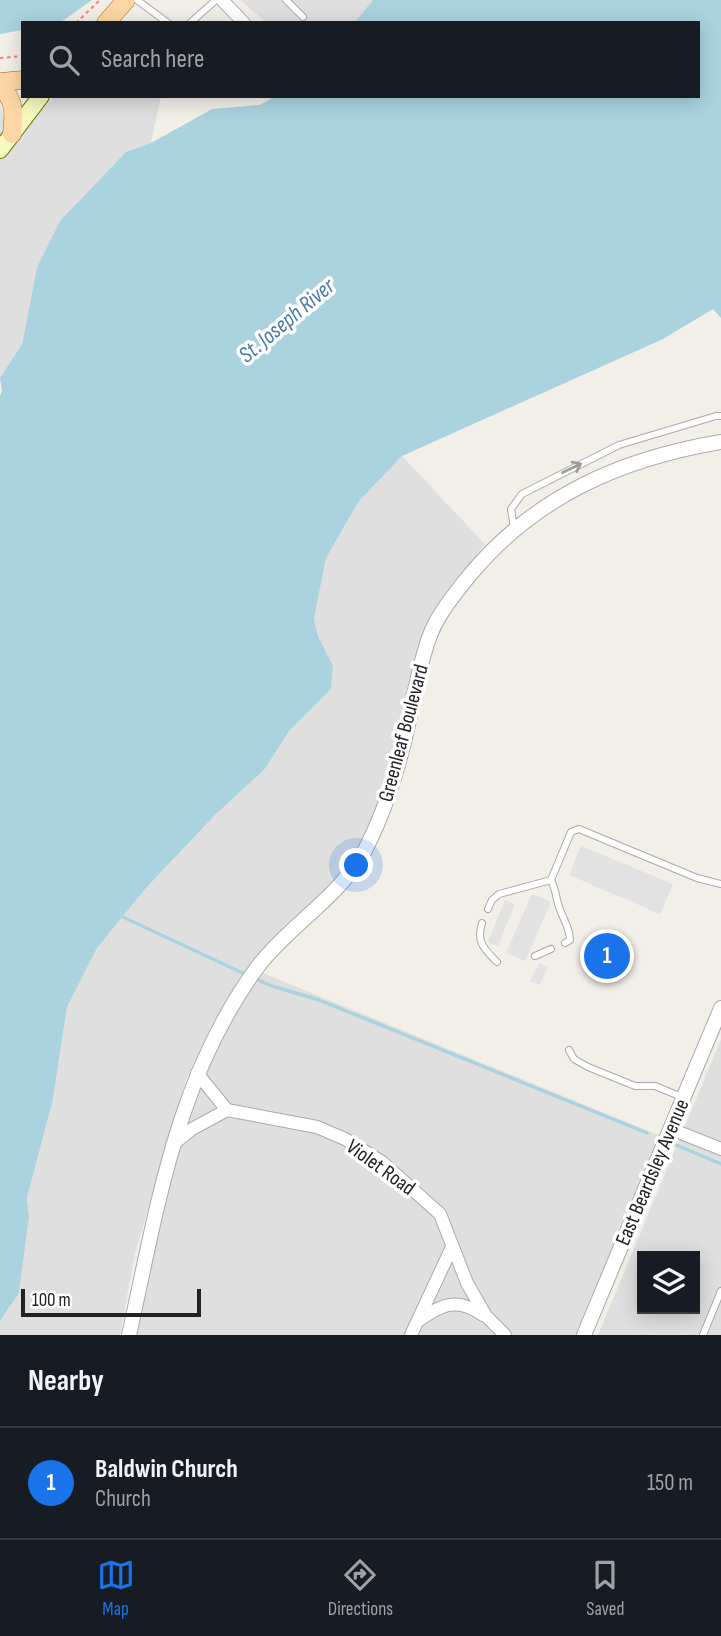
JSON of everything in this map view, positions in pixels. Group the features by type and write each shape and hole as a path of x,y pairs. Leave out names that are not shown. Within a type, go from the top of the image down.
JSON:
{"main road":[{"path":"108,21 126,0"},
{"path":"12,134 14,115 11,100 0,84 21,80"},
{"path":"0,150 39,98"}],"street":[{"path":"222,0 242,21"},
{"name":"Greenleaf Boulevard","path":"128,1335 171,1145 197,1073 220,1025 260,964 348,875 364,853 386,801 403,749 429,637 451,598 483,559 515,529 562,495 622,466 675,450 721,442"},
{"name":"East Beardsley Avenue","path":"584,1335 721,1008"},
{"path":"171,1145 192,1129 227,1110 197,1073"},
{"name":"Violet Road","path":"227,1110 317,1127 345,1139 382,1162 440,1214 467,1283 486,1316 505,1335"},
{"path":"671,1129 721,1149"},
{"path":"411,1335 452,1247"},
{"path":"418,1321 437,1308 455,1303 472,1307 486,1316"}],"lane":[{"path":"136,0 165,21"},
{"path":"192,21 216,0"},
{"path":"286,0 303,17"},
{"path":"515,529 511,509 514,502 522,494 550,478 619,445 721,416"},
{"path":"551,880 571,832 579,829 718,884 721,891"},
{"path":"488,909 499,894 551,880"},
{"path":"551,880 558,893 558,904 570,932 570,940 565,943"},
{"path":"482,923 479,934 481,946 497,962"},
{"path":"535,956 551,949"},
{"path":"569,1050 574,1059 588,1067 635,1086 655,1086 684,1097"},
{"path":"703,1335 721,1291"}],"path":[{"path":"78,21 100,0"},
{"path":"0,58 21,56"}],"shaded area":[{"path":"240,0 373,0 356,21 265,21"},
{"path":"53,98 161,98 151,143 126,152 37,267 22,344 0,378 0,103 3,116 42,110"},
{"path":"402,456 485,544 447,591 419,646 391,767 369,825 346,868 263,951 212,1024 186,1080 135,1253 120,1335 0,1335 0,1321 19,1293 29,1217 27,1198 53,1099 67,1007 97,948 146,888 215,815 264,770 290,730 331,689 333,666 318,636 314,619 326,558 359,501"},
{"path":"581,846 673,884 660,914 569,875"},
{"path":"532,894 551,902 525,961 506,953"},
{"path":"505,900 515,904 498,946 488,942"},
{"path":"539,963 548,967 539,985 530,981"},
{"path":"263,973 661,1136 579,1335 134,1335 168,1180 215,1048"},
{"path":"721,1039 721,1335 598,1335"}],"water":[{"path":"0,0 92,0 62,21 21,21 21,30 0,34"},
{"name":"St. Joseph River","path":"373,0 721,0 721,318 713,309 663,339 402,456 359,501 326,558 314,619 318,636 333,666 331,689 290,730 264,770 215,815 146,888 97,948 67,1007 53,1099 27,1198 29,1217 19,1293 0,1321 0,378 22,344 37,267 60,221 126,152 151,143 212,109 260,105 272,98 700,98 700,21 356,21"}],"waterway":[{"path":"123,917 249,976"},
{"path":"256,979 319,1000 647,1133"},
{"path":"676,1145 721,1164"}],"place":[{"name":"Baldwin Church","path":"607,956"}]}
